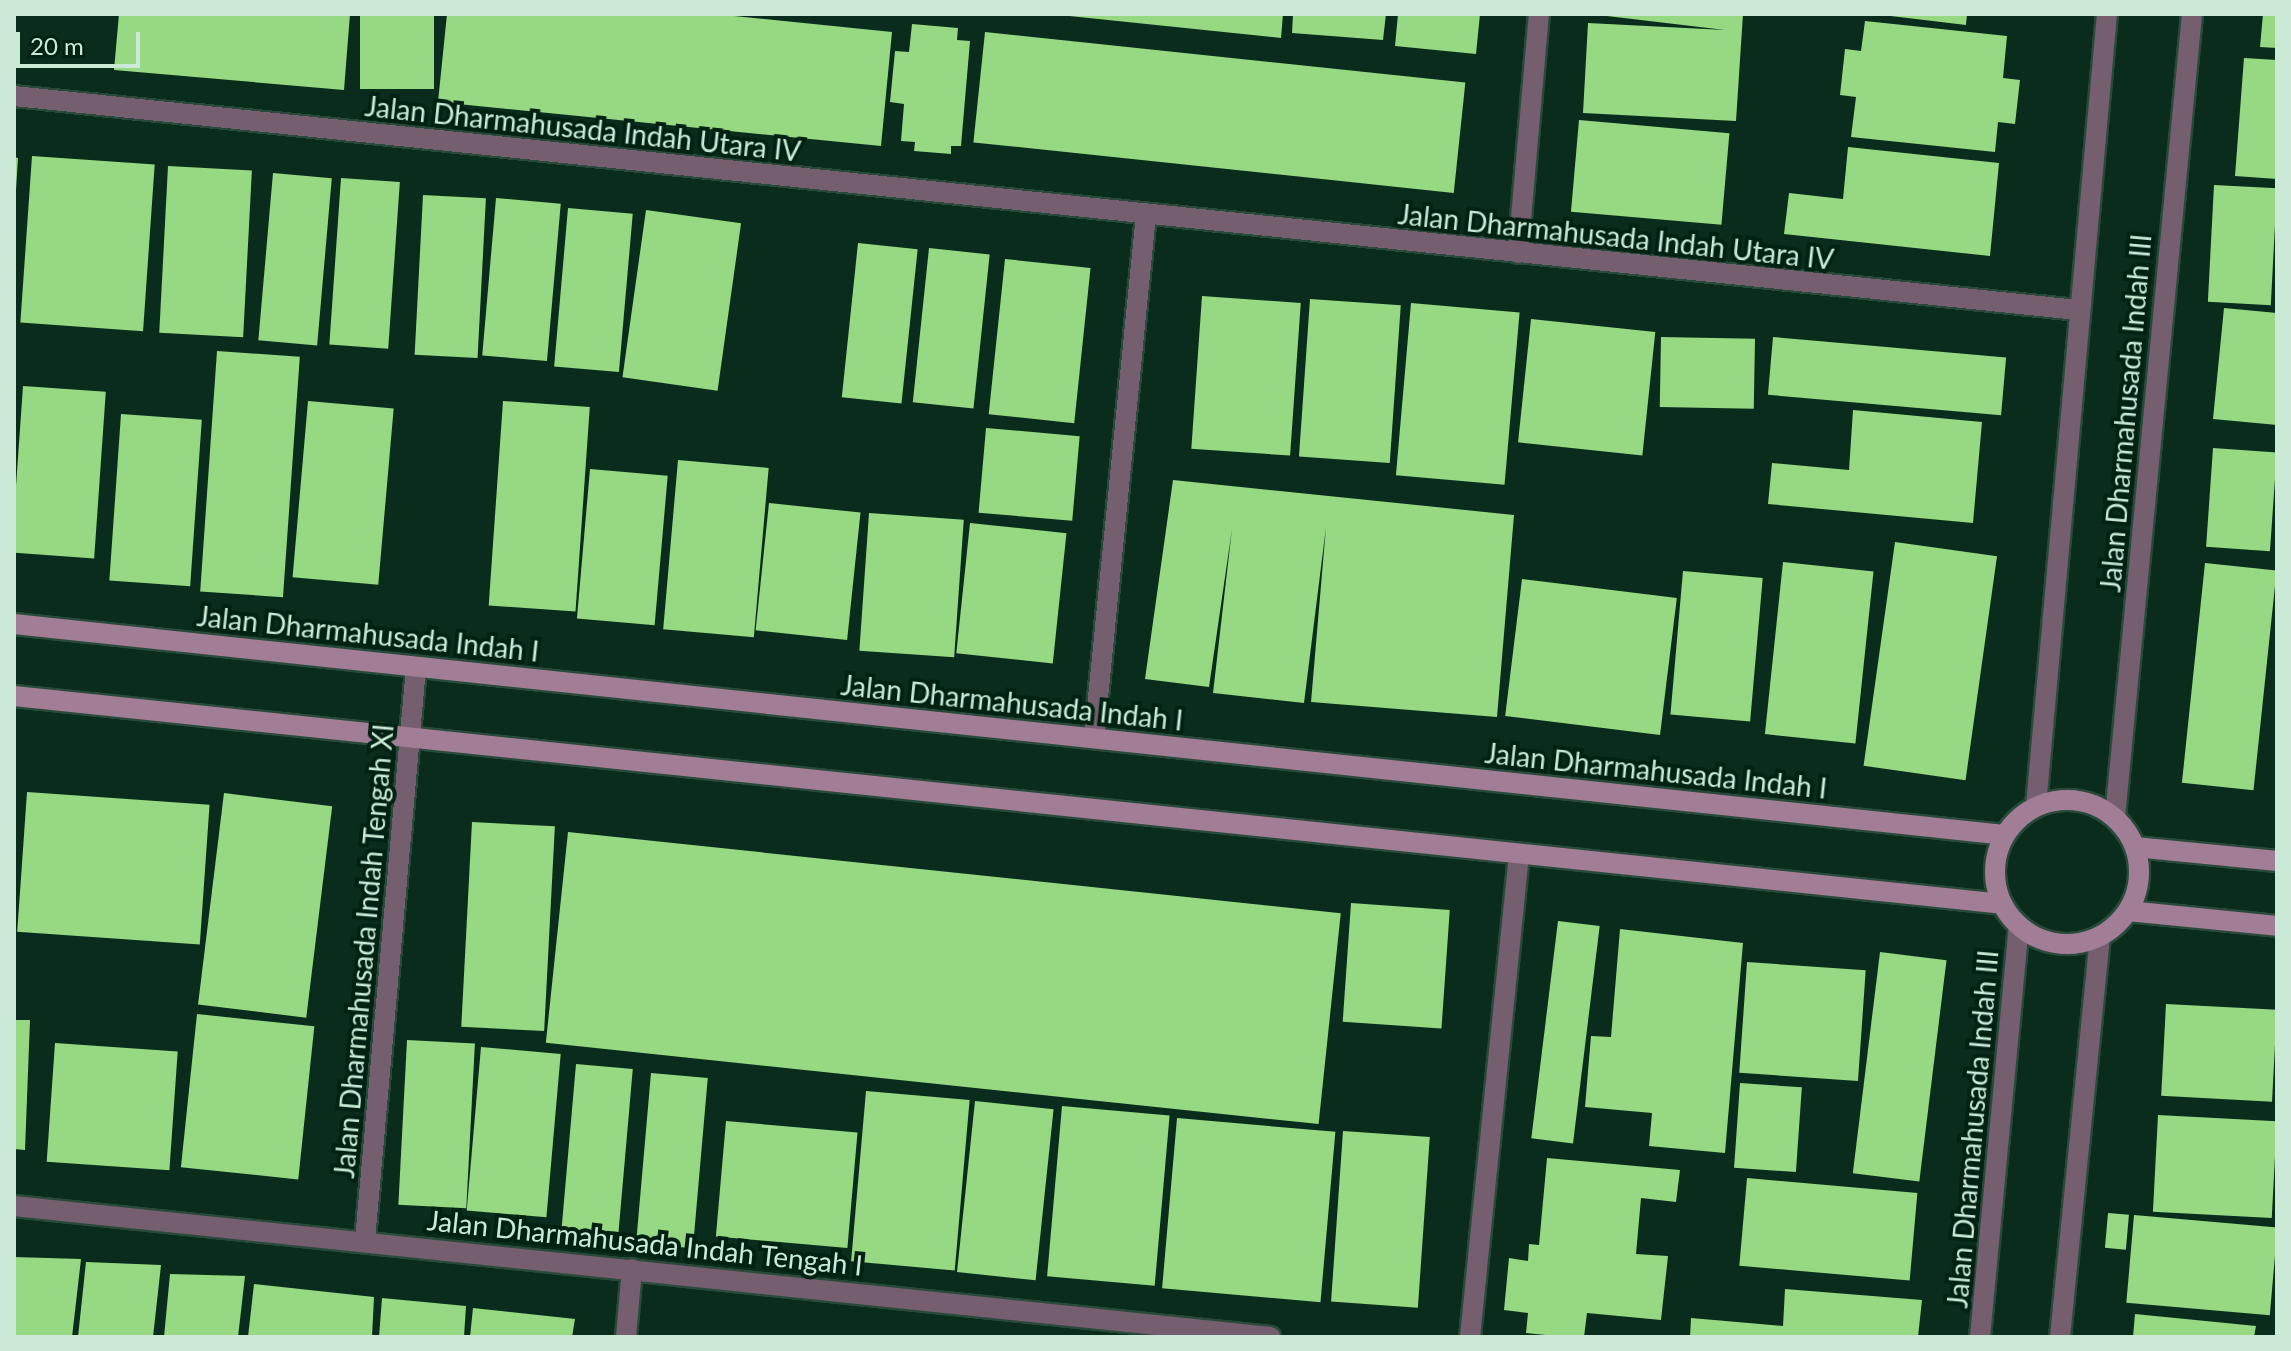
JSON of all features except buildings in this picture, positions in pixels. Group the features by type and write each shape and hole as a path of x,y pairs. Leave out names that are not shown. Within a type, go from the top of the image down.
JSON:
{"main road":[{"name":"Jalan Dharmahusada Indah I","path":"14,624 2004,835"},
{"path":"14,696 2002,904"},
{"path":"2076,801 2115,817 2135,847 2138,880 2128,911 2100,936 2044,940 2019,926 2002,904 1995,857 2004,835 2036,806 2076,801"},
{"path":"2135,847 2277,861"},
{"path":"2128,911 2277,926"}],"street":[{"path":"1518,253 1539,14"},
{"name":"Jalan Dharmahusada Indah III","path":"2036,806 2107,14"},
{"name":"Jalan Dharmahusada Indah III","path":"2115,817 2192,14"},
{"name":"Jalan Dharmahusada Indah Utara IV","path":"14,96 2079,310"},
{"path":"1094,738 1146,214"},
{"name":"Jalan Dharmahusada Indah Tengah XI","path":"365,1240 416,667"},
{"path":"1470,1337 1519,854"},
{"name":"Jalan Dharmahusada Indah III","path":"1980,1337 2019,926"},
{"path":"2060,1337 2100,936"},
{"name":"Jalan Dharmahusada Indah Tengah I","path":"14,1206 365,1240 1270,1337"},
{"path":"626,1337 632,1269"}]}
